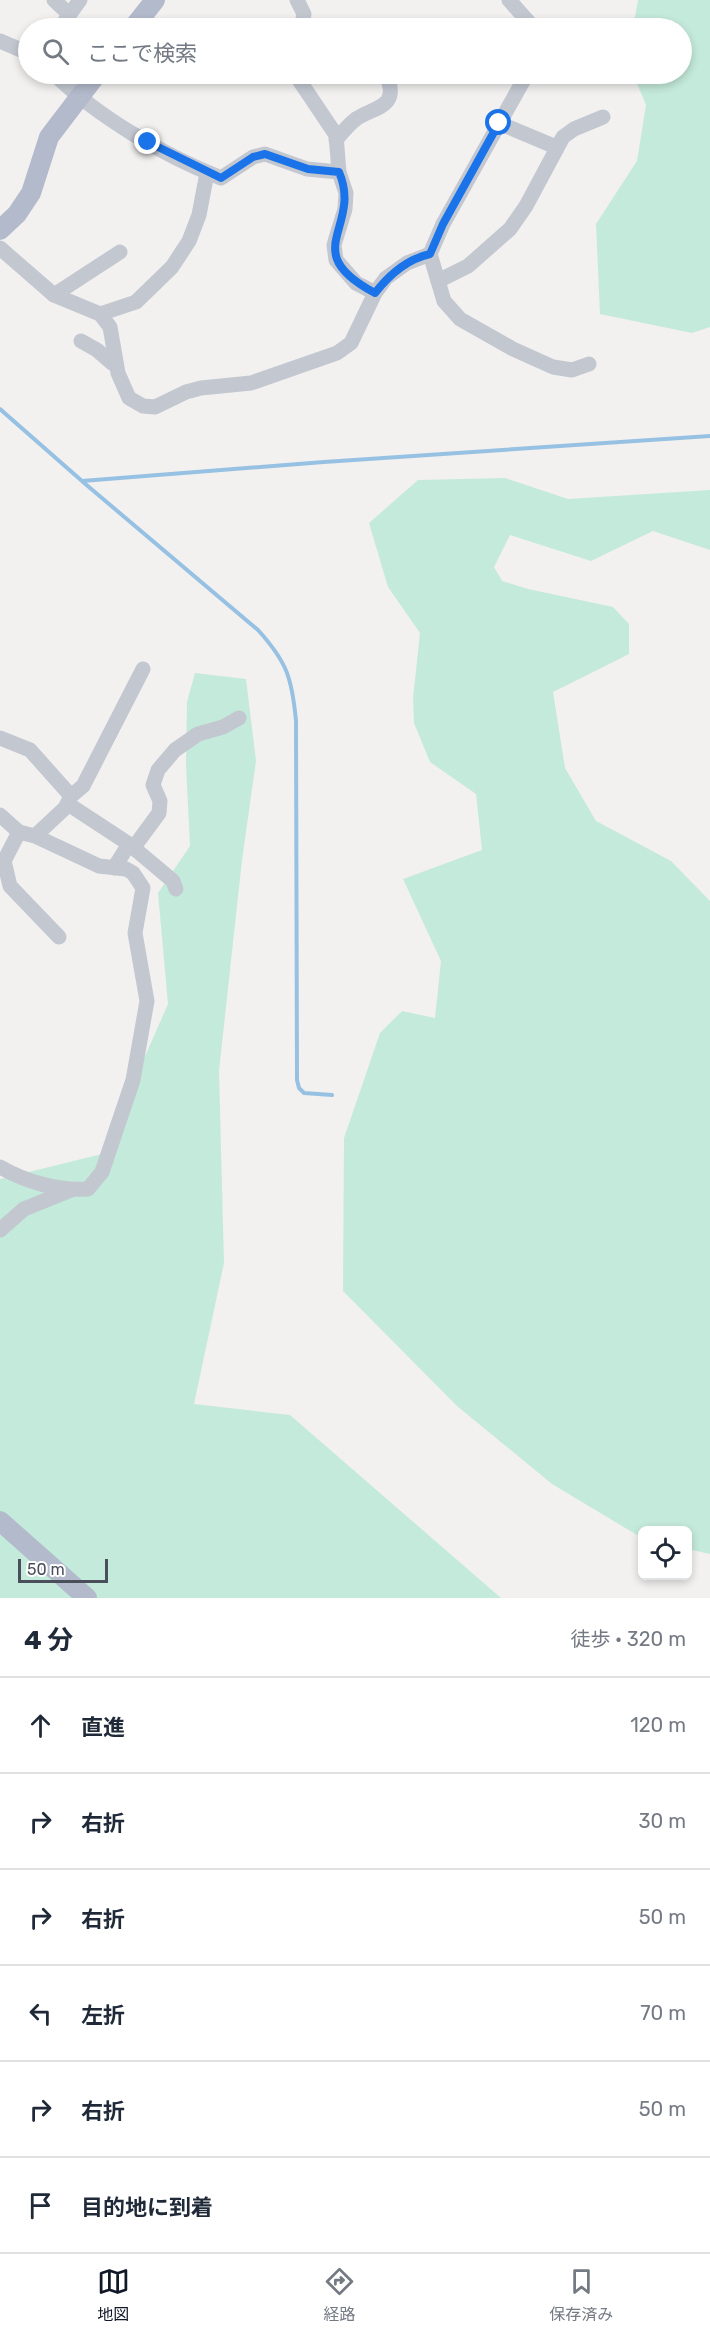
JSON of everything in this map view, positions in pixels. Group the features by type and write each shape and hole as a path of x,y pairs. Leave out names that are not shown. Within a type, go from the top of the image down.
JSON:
{"main road":[{"path":"141,18 155,0"},
{"path":"0,230 16,214 30,193 49,137 89,84"},
{"path":"0,1521 87,1598"}],"street":[{"path":"54,0 69,14"},
{"path":"66,18 80,0"},
{"path":"297,0 304,14 303,18"},
{"path":"509,0 525,18"},
{"path":"0,41 18,48"},
{"path":"64,84 78,98 148,142 221,178 253,157 265,154 308,169 339,172"},
{"path":"302,84 336,135 339,172 346,193 345,209 334,245 336,260 356,283 375,293"},
{"path":"336,140 354,120 382,107 389,97 390,84"},
{"path":"521,84 443,224 430,254 444,301 460,319 553,367 572,370 589,364"},
{"path":"438,281 468,266 510,229 526,206 563,137 574,129 603,117"},
{"path":"499,123 556,147"},
{"path":"100,314 136,302 172,267 189,241 199,215 207,173"},
{"path":"0,249 54,295 100,314 110,327 118,373 129,398 143,406 155,407 186,392 201,388 251,383 346,348 351,343 375,293 386,279 400,268 430,254"},
{"path":"54,295 120,252"},
{"path":"81,341 97,350 112,363 116,363"},
{"path":"35,836 83,786 143,669"},
{"path":"114,868 159,813 160,801 153,784 158,770 175,750 198,734 223,727 239,718"},
{"path":"0,738 30,750 69,800 132,846 173,881 176,889"},
{"path":"0,814 19,832 35,836 99,866 126,869 133,873 142,888 135,933 147,1000 133,1080 102,1172 88,1189 71,1190 18,1178 0,1167"},
{"path":"19,832 4,861 5,888 59,938"},
{"path":"0,1230 24,1209 71,1190"}],"green space":[{"path":"638,0 710,0 710,327 692,333 600,314 596,224 637,161 646,105 637,84 692,84 692,18 635,18"},
{"path":"505,478 568,499 710,490 710,550 653,531 591,561 510,535 494,567 502,581 528,589 613,607 629,624 629,654 553,692 565,768 596,821 671,861 710,901 710,1554 692,1550 692,1526 638,1526 638,1536 552,1484 457,1406 343,1291 344,1138 380,1033 402,1011 435,1018 441,961 403,879 482,850 476,794 430,762 414,723 413,698 420,633 388,587 369,523 418,480"},
{"path":"195,673 246,679 256,761 242,860 219,1071 224,1263 194,1404 290,1415 501,1598 0,1598 0,1179 102,1154 168,1004 158,893 190,846 186,765 187,702"}],"waterway":[{"path":"0,409 82,481 710,436"},
{"path":"83,482 258,630 276,652 286,671 296,721 297,1080 299,1088 304,1093 332,1095"}],"route":[{"path":"148,142 221,178 253,157 265,154 308,169 339,172 346,193 345,209 334,245 334,254 336,260 356,283 375,293 386,279 407,263 430,254 443,224 499,123"}]}
